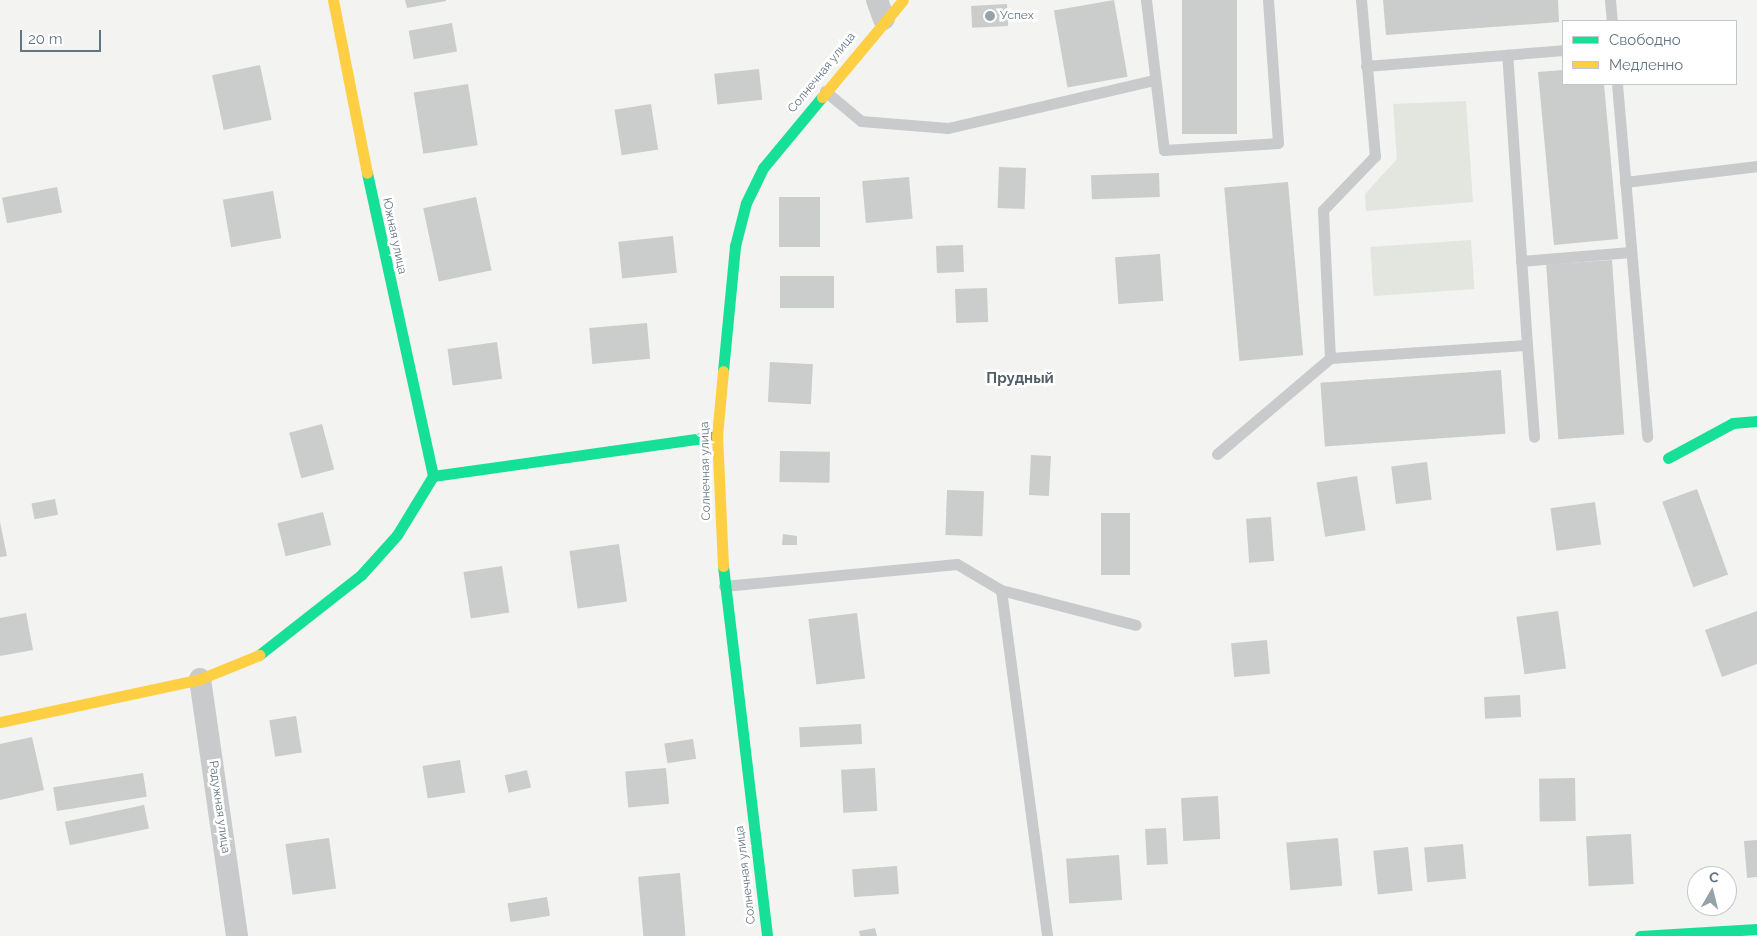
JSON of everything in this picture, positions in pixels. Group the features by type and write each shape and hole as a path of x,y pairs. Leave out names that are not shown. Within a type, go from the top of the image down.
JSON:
{"street":[{"name":"Южная улица","path":"333,0 379,236 433,476"},
{"name":"Солнечная улица","path":"767,936 724,586 717,436 735,246 746,203 763,168 824,90 880,10 903,0"},
{"path":"1668,458 1733,423 1757,420"},
{"path":"0,722 200,679 254,659 361,575 396,535 433,476 717,436"},
{"name":"Радужная улица","path":"200,679 237,936"},
{"path":"1640,936 1703,934 1757,929"}],"lane":[{"path":"1146,0 1164,150 1278,143 1268,0"},
{"path":"1330,358 1324,210 1375,156 1361,0"},
{"path":"1610,0 1612,20"},
{"path":"1366,66 1562,50"},
{"path":"1507,55 1534,437"},
{"path":"824,90 861,121 948,128 1155,80"},
{"path":"1617,85 1647,436"},
{"path":"1626,182 1757,166"},
{"path":"1521,261 1631,252"},
{"path":"1216,454 1330,358 1527,345"},
{"path":"724,586 957,564 1001,590 1136,625"},
{"path":"1001,590 1047,936"}],"shaded area":[{"path":"1466,101 1473,202 1366,211 1365,194 1397,159 1393,104"},
{"path":"1471,240 1474,289 1374,296 1370,247"}],"building":[{"path":"405,0 446,0 446,1 407,8"},
{"path":"1114,0 1128,77 1067,87 1054,11"},
{"path":"1182,0 1237,0 1237,134 1182,134"},
{"path":"1383,0 1558,0 1559,22 1386,35"},
{"name":"Успех","path":"1007,4 1008,26 972,28 971,6"},
{"path":"452,23 457,52 414,59 409,31"},
{"path":"260,65 272,120 224,130 212,75"},
{"path":"759,69 762,100 717,105 714,74"},
{"path":"1562,70 1562,85 1604,85 1618,239 1554,245 1538,72"},
{"path":"468,84 478,145 423,154 414,93"},
{"path":"651,104 658,149 622,155 614,110"},
{"path":"999,167 1026,168 1025,209 998,208"},
{"path":"1159,173 1160,197 1092,199 1091,175"},
{"path":"909,177 913,219 866,223 862,181"},
{"path":"1288,182 1303,355 1239,361 1224,188"},
{"path":"57,187 62,213 7,223 2,198"},
{"path":"273,191 281,238 231,247 223,200"},
{"path":"476,197 492,270 439,282 423,208"},
{"path":"779,197 820,197 820,247 779,247"},
{"path":"673,236 677,273 622,279 618,242"},
{"path":"963,245 964,272 937,273 936,246"},
{"path":"1160,254 1163,301 1118,304 1115,257"},
{"path":"1612,260 1624,435 1558,439 1546,265"},
{"path":"780,276 834,276 834,308 780,308"},
{"path":"987,288 988,322 956,323 955,289"},
{"path":"647,323 650,359 592,364 589,328"},
{"path":"497,342 502,379 453,386 447,349"},
{"path":"770,362 813,364 811,404 768,402"},
{"path":"1501,370 1505,434 1325,446 1320,383"},
{"path":"322,424 334,469 301,478 289,433"},
{"path":"780,451 830,452 829,483 779,482"},
{"path":"1031,455 1051,456 1049,496 1029,495"},
{"path":"1427,462 1432,500 1396,504 1391,466"},
{"path":"1357,476 1366,530 1325,537 1317,482"},
{"path":"1697,489 1728,575 1693,587 1662,502"},
{"path":"947,490 984,491 982,536 945,535"},
{"path":"55,499 58,515 34,519 31,504"},
{"path":"1595,502 1601,545 1556,551 1550,508"},
{"path":"323,512 331,545 286,556 277,523"},
{"path":"1101,513 1130,513 1130,575 1101,575"},
{"path":"1271,517 1274,561 1249,563 1246,519"},
{"path":"0,522 7,556 0,557"},
{"path":"783,534 797,536 797,545 782,545"},
{"path":"619,544 627,601 578,608 569,551"},
{"path":"502,566 509,612 471,619 463,572"},
{"path":"1558,611 1566,668 1524,674 1516,617"},
{"path":"1757,611 1757,664 1722,677 1705,630"},
{"path":"26,613 33,650 0,656 0,618"},
{"path":"857,613 865,679 816,684 808,619"},
{"path":"1267,640 1270,674 1234,677 1231,643"},
{"path":"1520,695 1521,717 1485,719 1484,697"},
{"path":"296,716 302,753 275,757 269,720"},
{"path":"861,724 862,744 800,747 799,727"},
{"path":"32,737 44,790 0,800 0,744"},
{"path":"693,739 696,759 667,763 664,744"},
{"path":"460,760 465,793 428,799 422,766"},
{"path":"666,768 669,804 628,807 625,772"},
{"path":"875,768 877,811 843,813 841,770"},
{"path":"527,770 531,788 509,793 505,775"},
{"path":"143,773 147,797 57,811 53,787"},
{"path":"1575,778 1576,821 1540,822 1539,779"},
{"path":"1218,796 1220,839 1183,841 1181,798"},
{"path":"144,805 149,828 70,845 65,822"},
{"path":"1166,828 1168,864 1147,865 1145,829"},
{"path":"1631,834 1634,884 1589,886 1586,836"},
{"path":"329,838 336,889 293,895 285,844"},
{"path":"1338,838 1342,886 1290,890 1286,843"},
{"path":"1757,840 1757,877 1747,878 1744,841"},
{"path":"1463,844 1466,879 1427,882 1424,847"},
{"path":"1408,847 1413,891 1378,894 1373,851"},
{"path":"1119,855 1122,900 1069,904 1066,859"},
{"path":"897,866 899,894 854,897 852,869"},
{"path":"680,873 685,936 643,936 638,877"},
{"path":"547,897 550,916 510,922 507,903"},
{"path":"875,928 877,936 860,936 859,931"}],"traffic: fast":[{"path":"723,371 735,246 746,203 763,168 822,97"},
{"path":"367,173 433,476"},
{"path":"1668,458 1733,423 1757,421"},
{"path":"259,655 361,575 397,535 433,476 717,436"},
{"path":"723,566 767,936"},
{"path":"1640,936 1757,929"}],"traffic: slow":[{"path":"333,0 367,173"},
{"path":"822,97 903,0"},
{"path":"723,371 717,436 723,566"},
{"path":"0,722 200,679 259,655"}],"place":[{"name":"Успех","path":"990,16"}],"district":[{"name":"Прудный","path":"1020,379"}]}
